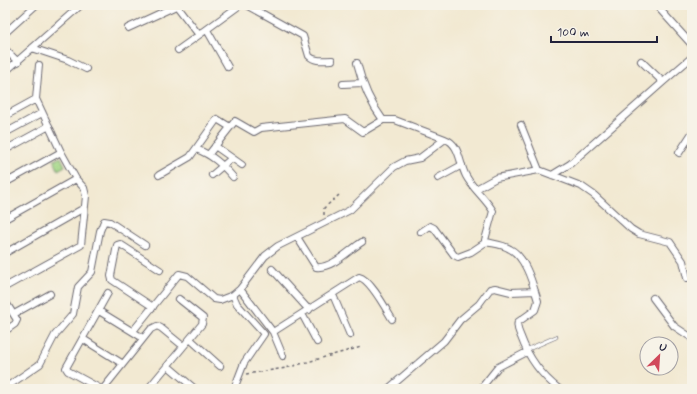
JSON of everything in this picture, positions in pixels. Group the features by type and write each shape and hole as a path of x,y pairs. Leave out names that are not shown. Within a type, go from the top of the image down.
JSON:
{"street":[{"path":"5,33 36,5"},
{"path":"5,72 81,5"},
{"path":"178,50 240,5"},
{"path":"247,5 304,38 309,56 311,58 332,60"},
{"path":"256,9 263,5"},
{"path":"656,5 692,45"},
{"path":"128,28 176,6 199,35"},
{"path":"207,30 228,67"},
{"path":"32,48 68,60 86,69"},
{"path":"5,49 18,62"},
{"path":"552,175 570,164 692,57"},
{"path":"641,61 663,82"},
{"path":"357,63 362,83 368,92 374,108 383,120"},
{"path":"5,287 81,244 86,192 76,179 61,152 36,99 39,64"},
{"path":"343,84 362,83"},
{"path":"5,116 36,99"},
{"path":"5,133 42,113"},
{"path":"159,175 190,157 217,119 230,127"},
{"path":"209,154 235,121 254,132 265,128 345,119 363,132 383,120 395,120 445,139 455,146 466,175 476,189 486,199 493,211 485,240 486,242"},
{"path":"521,125 539,170"},
{"path":"5,150 49,126"},
{"path":"679,153 692,133"},
{"path":"133,331 179,274 187,276 214,299 220,300 233,295 240,289 265,256 278,246 350,210 394,167 405,161 420,158 445,139"},
{"path":"215,146 242,165"},
{"path":"196,149 209,154 233,177"},
{"path":"5,183 61,152"},
{"path":"212,175 232,158"},
{"path":"438,178 462,165"},
{"path":"476,189 496,178 539,170 581,186 594,195 631,229 639,234 670,242 683,261 687,278"},
{"path":"5,219 76,179"},
{"path":"5,253 84,208"},
{"path":"5,388 40,364 55,335 73,314 78,287 92,272 100,231 104,220 110,222 145,245"},
{"path":"421,232 430,226 434,228 454,255 458,257 470,252 486,242 501,245 518,255 538,302 535,310 520,320 517,324 526,351 536,367 559,389"},
{"path":"296,238 316,267 328,266 362,242"},
{"path":"153,307 112,280 111,276 116,246 120,244 160,270"},
{"path":"272,269 309,310"},
{"path":"273,332 333,295 354,279 362,277 369,284 392,318"},
{"path":"388,389 444,342 460,320 479,304 492,288 511,292 535,292"},
{"path":"240,289 273,332 283,356"},
{"path":"108,293 66,368 68,371 102,389 143,338 151,329 157,326 162,328 183,346"},
{"path":"14,314 50,294"},
{"path":"233,295 237,304 264,334 244,362 234,389"},
{"path":"333,295 350,335"},
{"path":"653,298 674,326 692,338"},
{"path":"148,389 202,324 202,318 179,299"},
{"path":"5,301 17,320 5,331"},
{"path":"99,311 143,338"},
{"path":"302,314 317,342"},
{"path":"83,339 123,364"},
{"path":"190,339 220,366"},
{"path":"482,387 498,367 526,351"},
{"path":"168,366 195,389"}],"lane":[{"path":"526,351 556,337"}],"path":[{"path":"324,223 324,208 339,195"},
{"path":"239,376 286,368 361,347"}],"green space":[{"path":"61,157 65,166 58,170 54,160"}]}
